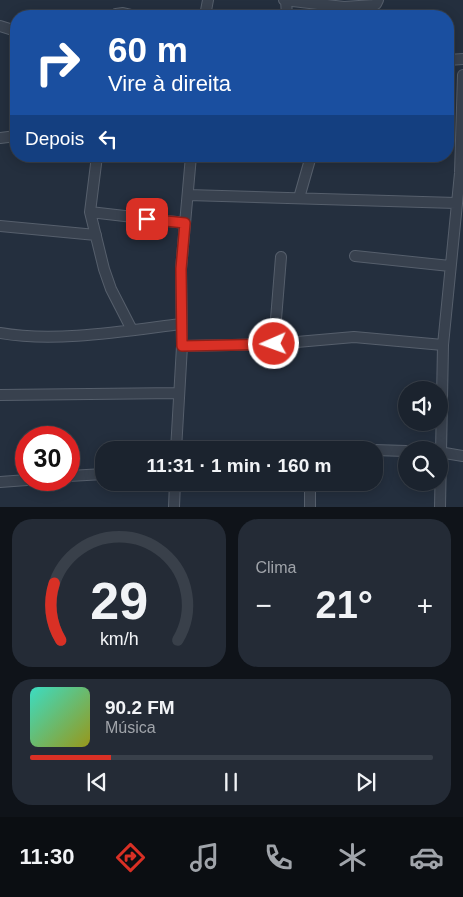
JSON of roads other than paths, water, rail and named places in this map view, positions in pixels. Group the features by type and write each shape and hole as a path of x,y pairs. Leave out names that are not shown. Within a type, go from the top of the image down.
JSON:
{"street":[{"path":"285,0 344,7 374,5 378,0"},
{"path":"440,441 443,345 460,173 463,75"},
{"path":"96,162 90,212 104,270 111,289 132,330"},
{"path":"177,441 182,346 181,269 191,162"},
{"path":"299,198 309,162"},
{"path":"188,195 456,203"},
{"path":"90,212 185,223"},
{"path":"0,226 96,235"},
{"path":"355,256 450,266"},
{"path":"274,344 281,257"},
{"path":"0,333 39,337 132,330 181,324"},
{"path":"182,346 274,344 354,337 443,345"},
{"path":"0,395 180,393"},
{"path":"383,450 398,451"},
{"path":"448,453 463,456"},
{"path":"80,475 95,475"},
{"path":"0,482 15,481"},
{"path":"174,507 175,491"},
{"path":"310,491 310,507"},
{"path":"440,491 440,507"}]}
